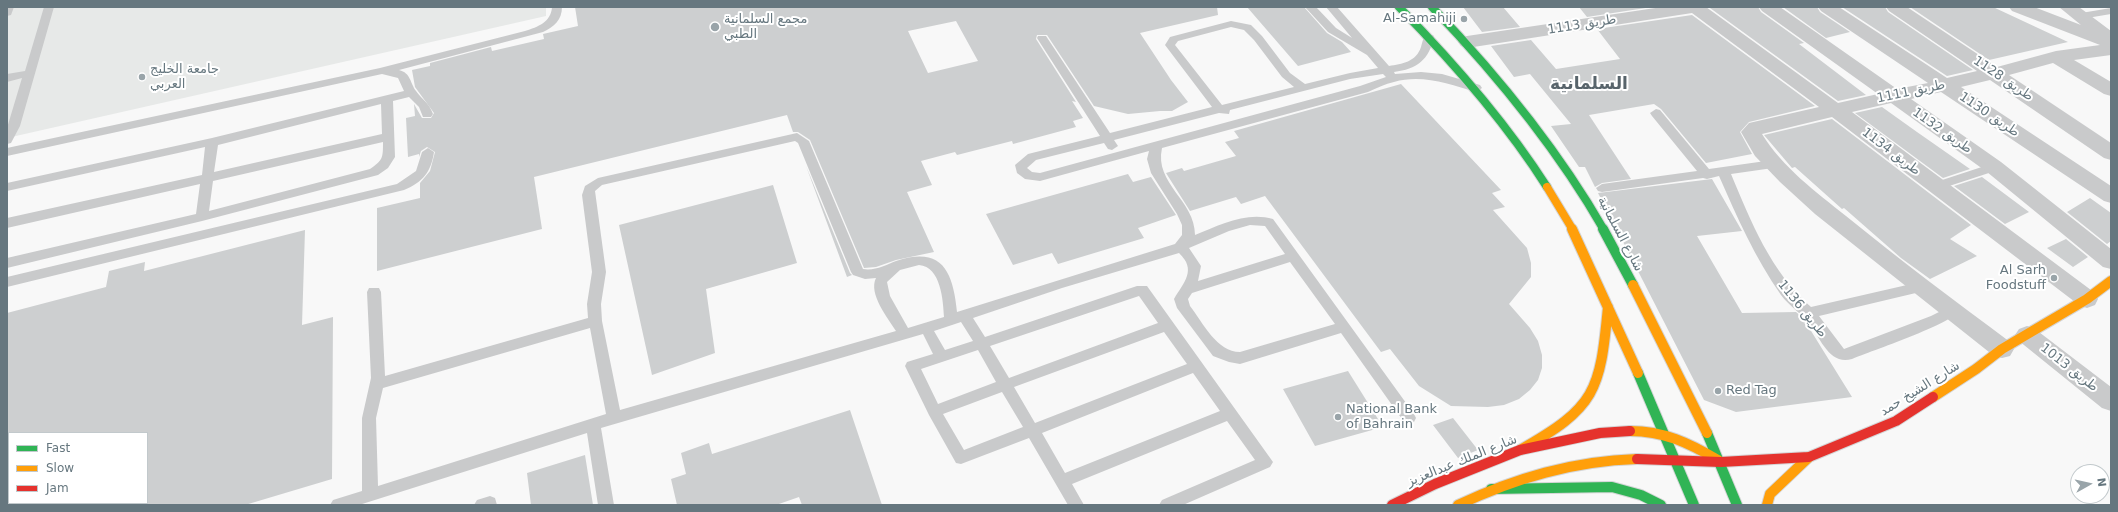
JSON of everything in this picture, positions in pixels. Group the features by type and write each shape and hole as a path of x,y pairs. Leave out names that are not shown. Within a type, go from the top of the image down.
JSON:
{"main road":[{"path":"1399,7 1476,88 1536,169 1572,229 1608,306 1694,505"},
{"name":"شارع السلمانية","path":"1432,7 1504,82 1573,178 1597,217 1721,462 1737,505"},
{"name":"شارع الشيخ حمد","path":"1721,462 1809,457 1896,421 1976,369 2002,349 2087,299 2111,281"},
{"path":"1520,450 1553,432 1577,414 1596,387 1602,357 1608,306"},
{"name":"شارع الملك عبدالعزيز","path":"1392,505 1435,484 1520,450 1600,433 1637,431 1664,433 1689,443 1721,462"},
{"path":"1767,505 1770,494 1809,457"},
{"path":"1458,505 1490,490 1529,476 1570,465 1610,459 1673,459 1721,462"},
{"path":"1490,490 1612,487 1641,495 1661,505"}],"street":[{"name":"طريق 1113","path":"1467,42 1695,7"},
{"name":"طريق 1134","path":"1695,7 2087,299"},
{"name":"طريق 1132","path":"1768,7 1994,168 2111,261"},
{"name":"طريق 1130","path":"1827,7 2111,196"},
{"name":"طريق 1128","path":"1895,7 2111,153"},
{"path":"2018,7 2111,43"},
{"path":"2075,11 2111,40"},
{"name":"طريق 1111","path":"2002,349 1920,287 1833,217 1773,164 1753,139 1752,132 1756,128 1892,96 1996,74 2056,57 2111,49"},
{"path":"2056,57 2111,90"},
{"name":"طريق 1013","path":"2027,335 2111,401"}],"lane":[{"path":"7,13 10,7"},
{"path":"7,140 14,126 50,7"},
{"path":"7,152 380,71 537,31 554,20 557,7"},
{"path":"1310,7 1332,30 1371,54"},
{"path":"1331,7 1390,74"},
{"path":"2075,11 2111,11"},
{"path":"1231,125 1233,122 1231,115 1219,109 1171,48 1170,44 1174,38 1231,24 1247,26 1286,75 1303,88"},
{"path":"1429,37 1427,49 1420,60 1390,74 1364,89 1040,176 1029,176 1021,170 1021,165 1032,157 1357,75 1390,74 1430,75 1476,88"},
{"path":"1042,38 1094,116 1115,156"},
{"path":"380,71 394,72 403,76 411,93 424,104 427,114"},
{"path":"7,78 30,73"},
{"path":"7,187 212,142 411,93"},
{"path":"7,263 202,217 374,172 387,161 387,99"},
{"path":"1656,112 1707,175"},
{"path":"1204,113 1205,123 1217,129"},
{"path":"7,223 388,137"},
{"path":"614,418 608,379 594,320 594,304 599,272 588,195 592,185 604,180 797,137 803,141 858,272 869,274 922,259 933,264 943,278 957,317 983,344 1076,505"},
{"path":"202,217 212,142"},
{"path":"1156,146 1153,152 1153,166 1189,224 1188,237 1180,247"},
{"path":"7,282 400,187 421,175 426,165 428,152"},
{"path":"1602,188 1707,175 1773,164"},
{"path":"1936,186 1994,168"},
{"name":"طريق 1136","path":"1724,172 1750,234 1786,292 1792,301 1808,314 1836,351 1841,355 1847,355 1936,320 1952,310"},
{"path":"338,505 594,424 904,333 926,328 1059,284 1163,254 1223,230 1259,219 1269,222 1410,418"},
{"path":"1180,247 1192,259 1194,267 1193,282 1181,299 1184,308 1218,352 1229,358 1240,358 1344,327"},
{"path":"1188,289 1294,256"},
{"path":"904,333 883,297 880,284 882,278 890,272 911,262"},
{"path":"1808,314 1920,287"},
{"path":"1167,505 1265,462 1142,290 1061,316 983,344 912,366 934,411 961,458 1196,366"},
{"path":"370,495 369,418 378,384 374,292"},
{"path":"378,384 594,320"},
{"path":"934,411 1167,325"},
{"path":"926,328 942,357"},
{"path":"1062,481 1230,413"},
{"path":"594,424 606,505"}],"shaded area":[{"name":"جامعة الخليج العربي","path":"7,7 546,7 546,16 7,138"}],"building":[{"path":"575,7 1217,7 1218,15 1140,33 1171,80 1188,102 1172,111 1128,114 1094,106 1047,35 1037,35 1036,39 1076,102 1072,101 1083,118 1073,121 1076,127 1013,144 1012,141 957,155 955,152 921,161 932,185 907,192 934,252 896,260 876,267 864,268 810,140 798,132 793,132 787,115 534,177 542,229 377,271 377,208 420,198 420,183 430,171 435,152 427,147 421,151 419,157 419,154 408,157 406,118 415,116 414,104 422,118 431,118 434,113 415,87 412,70 430,66 430,63 491,47 492,51 544,39 543,34 578,26","holes":["956,21 978,61 928,73 908,31"]},
{"path":"1247,7 1304,7 1327,33 1342,42 1351,52 1298,66"},
{"path":"1463,7 1503,7 1520,27 1482,32"},
{"path":"1579,7 1652,7 1587,17"},
{"path":"1758,7 1761,12 1804,43 1799,44 1866,95 1838,101 1710,8"},
{"path":"1783,7 1817,7 1820,12 1850,32 1826,38"},
{"path":"1842,7 1885,7 1888,12 1973,70 1947,76"},
{"path":"1910,7 1993,7 2068,42 1989,60"},
{"path":"1692,15 1815,106 1749,122 1740,132 1752,154 1706,163 1661,109 1654,104 1589,115 1631,179 1602,183 1595,187 1585,167 1579,167 1551,126 1571,124 1530,74 1514,77 1491,46 1531,40 1556,69 1620,59 1597,29"},
{"path":"1401,84 1501,190 1492,193 1505,207 1493,210 1527,248 1531,263 1531,277 1509,304 1530,328 1538,341 1542,355 1542,368 1538,380 1530,390 1519,399 1504,405 1488,407 1451,406 1419,386 1390,349 1381,352 1265,196 1241,204 1236,197 1190,211 1166,173 1182,168 1184,171 1236,156 1225,142 1239,138 1234,131"},
{"path":"1882,107 1970,169 1943,178 1855,113"},
{"path":"1832,119 1971,225 1950,239 1977,256 1930,279 1901,258 1844,208 1842,209 1795,167 1792,168 1764,135"},
{"path":"806,166 852,275 847,277"},
{"path":"1128,174 1133,182 1151,177 1176,215 1138,228 1144,238 1058,264 1052,253 1013,265 986,214"},
{"path":"1982,177 2029,212 2005,224 1954,186"},
{"path":"1712,179 1742,231 1697,236 1742,313 1796,312 1803,318 1852,397 1736,412 1704,400 1598,193"},
{"path":"773,185 797,263 706,289 715,353 652,375 619,225"},
{"path":"2090,198 2111,213 2111,241 2107,244 2067,212"},
{"path":"305,230 302,325 333,317 332,479 245,505 147,505 148,432 7,433 7,313 106,287 109,271 145,262 144,271"},
{"path":"2066,239 2088,257 2073,267 2047,248"},
{"name":"National Bank of Bahrain","path":"1348,371 1383,427 1315,446 1283,389"},
{"path":"850,410 882,505 802,505 799,497 776,505 677,505 671,479 686,474 681,453 709,443 712,454"},
{"path":"1453,418 1478,450 1458,458 1433,425"},
{"path":"585,455 593,505 531,505 527,473"}],"traffic: fast":[{"path":"1399,7 1440,49 1497,115 1547,187"},
{"path":"1432,7 1491,71 1544,137 1591,208 1633,285"},
{"path":"1638,373 1694,505"},
{"path":"1707,433 1737,505"},
{"path":"1491,489 1612,487 1641,495 1661,505"}],"traffic: slow":[{"path":"1547,187 1572,229 1638,373"},
{"path":"1933,397 1976,369 2002,349 2087,299 2111,281"},
{"path":"1633,285 1707,433"},
{"path":"1520,450 1566,422 1580,409 1591,395 1602,360 1608,307"},
{"path":"1630,431 1655,432 1676,438 1718,460"},
{"path":"1767,505 1770,494 1809,457"},
{"path":"1458,505 1501,486 1567,466 1590,462 1637,459"}],"traffic: jam":[{"path":"1637,459 1721,462 1809,457 1896,421 1933,397"},
{"path":"1392,505 1435,484 1520,450 1600,433 1630,431"}],"place":[{"name":"Al-Samahiji","path":"1464,19"},
{"name":"مجمع السلمانية الطبي","path":"715,27"},
{"name":"جامعة الخليج العربي","path":"142,77"},
{"name":"Al Sarh Foodstuff","path":"2054,278"},
{"name":"Red Tag","path":"1718,391"},
{"name":"National Bank of Bahrain","path":"1338,417"}],"district":[{"name":"السلمانية","path":"1589,85"}]}
